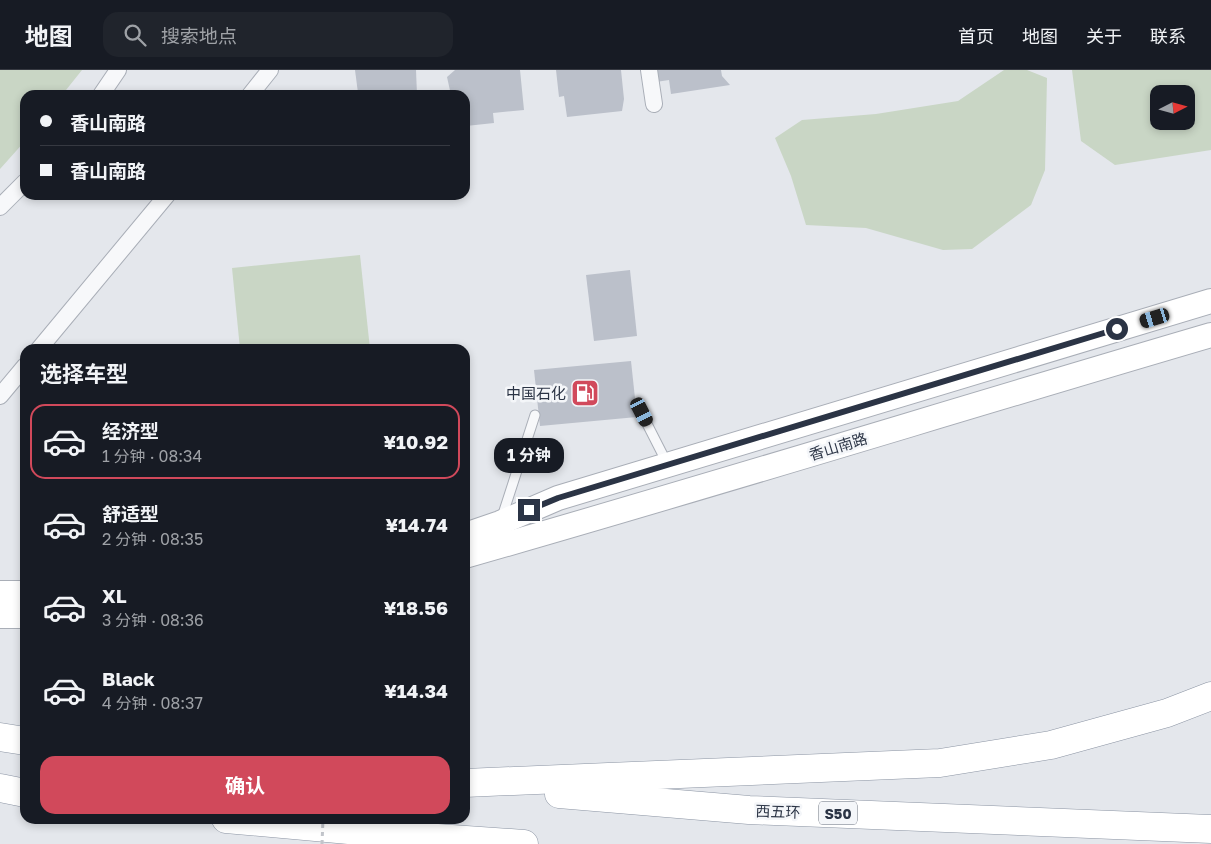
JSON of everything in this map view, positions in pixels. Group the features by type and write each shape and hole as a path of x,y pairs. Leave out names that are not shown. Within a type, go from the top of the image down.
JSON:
{"highway":[{"path":"1167,713 1211,687"},
{"path":"470,785 940,763 1051,745 1167,713 1211,696"},
{"path":"0,737 20,740"},
{"name":"西五环","path":"470,785 749,810 1211,829"},
{"path":"0,788 20,792"},
{"path":"282,824 524,844"}],"main road":[{"name":"香山南路","path":"470,533 500,523 558,498 1211,301"},
{"name":"香山南路","path":"470,555 582,523 1211,335"},
{"path":"0,593 20,593"},
{"path":"0,616 20,616"}],"street":[{"path":"105,90 118,70"},
{"path":"254,90 270,70"},
{"path":"649,70 654,104"},
{"path":"0,207 20,187"},
{"path":"43,344 163,200"},
{"path":"0,396 20,372"}],"lane":[{"path":"642,412 668,465"},
{"path":"500,523 535,415"}],"path":[{"path":"322,844 323,824"}],"green space":[{"path":"0,70 82,70 66,90 20,90 20,147 0,169"},
{"path":"1004,70 1027,70 1047,78 1045,170 1031,205 972,249 943,250 866,228 806,225 791,176 775,138 802,120 876,114 958,101"},
{"path":"1072,70 1211,70 1211,150 1115,165 1081,141"},
{"path":"360,255 369,344 240,344 232,268"}],"building":[{"path":"355,70 416,70 417,90 358,90"},
{"path":"455,70 520,70 524,110 493,113 494,123 470,126 470,90 450,90 447,77"},
{"path":"556,70 621,70 624,99 622,111 567,117 564,96 559,97"},
{"path":"654,70 721,70 722,76 730,85 671,94 669,80 656,82"},
{"path":"630,270 637,336 594,341 586,275"},
{"name":"中国石化","path":"631,361 637,417 540,426 534,370"}],"place":[{"name":"中国石化","path":"585,393"}],"route":[{"path":"529,510 558,498 1117,329"}]}
